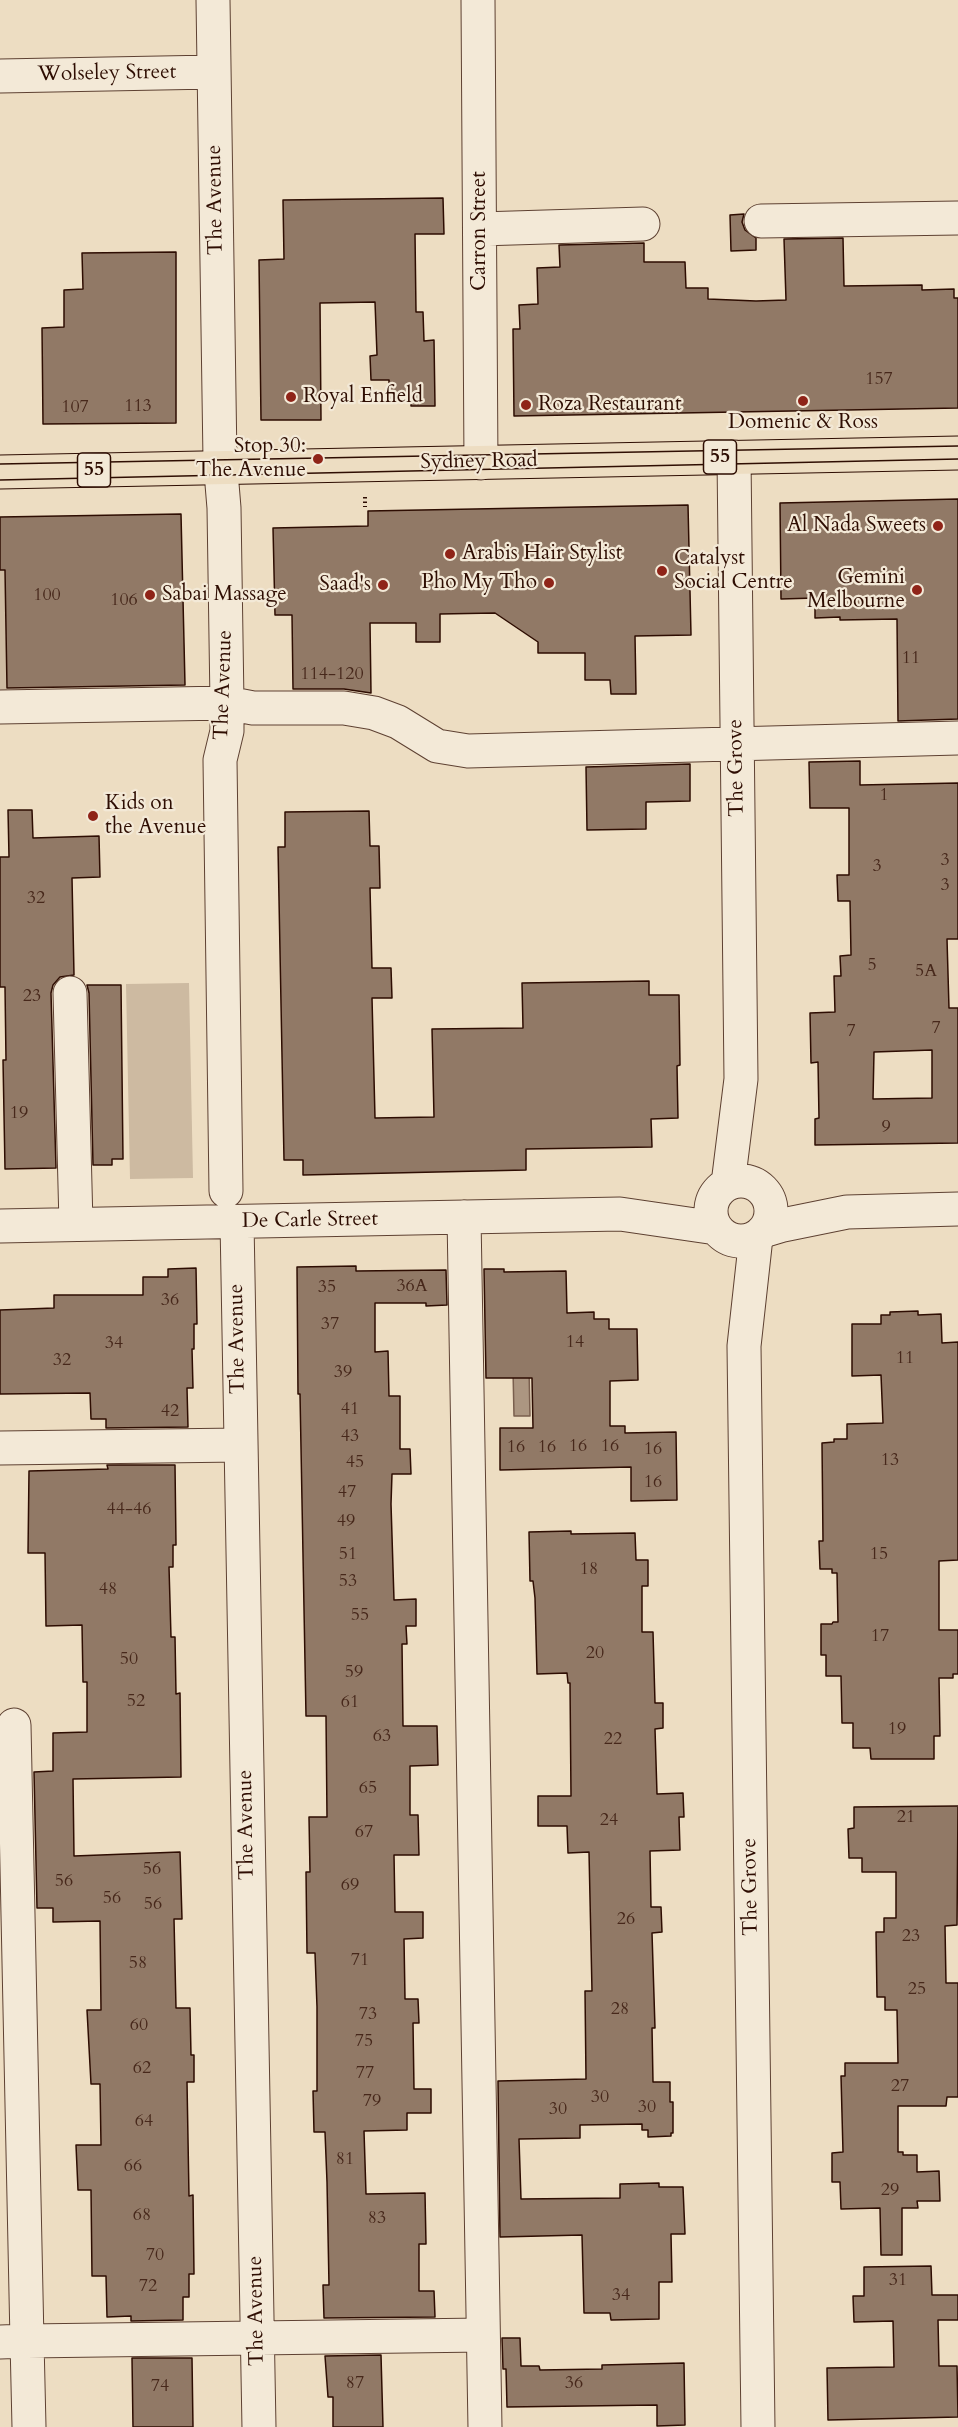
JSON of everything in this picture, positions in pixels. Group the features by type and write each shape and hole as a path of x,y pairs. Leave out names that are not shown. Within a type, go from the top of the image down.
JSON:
{"highway":[{"name":"Sydney Road","path":"0,472 958,453"}],"street":[{"name":"The Avenue","path":"213,0 220,468 224,508 227,731 220,760 226,1191"},
{"name":"Carron Street","path":"478,0 481,463"},
{"name":"Wolseley Street","path":"0,76 214,72"},
{"path":"760,221 958,218"},
{"path":"480,229 643,224"},
{"name":"The Grove","path":"734,457 743,1190"},
{"path":"0,707 226,703 253,708 344,708 374,713 398,722 437,746 455,750 958,738"},
{"path":"70,993 76,1224"},
{"path":"743,1190 771,1214 768,1223 740,1233 712,1220 711,1210 743,1190"},
{"name":"De Carle Street","path":"0,1226 620,1214 743,1190 792,1203 847,1212"},
{"name":"De Carle Street","path":"620,1214 740,1233 847,1212 958,1209"},
{"path":"465,1217 485,2427"},
{"name":"The Avenue","path":"237,1222 259,2427"},
{"name":"The Grove","path":"740,1233 744,1346 758,2427"},
{"path":"0,1448 240,1445"},
{"path":"14,1725 14,2342 29,2427"},
{"path":"14,2342 483,2335"}],"path":[{"path":"365,497 365,507"}],"shaded area":[{"path":"0,570 5,570 7,700 0,700"},
{"path":"189,983 193,1178 130,1179 126,984"},
{"path":"529,1369 530,1416 514,1416 513,1370"}],"building":[{"path":"443,198 444,234 415,234 416,312 423,312 424,341 434,340 435,406 411,406 411,397 389,398 389,380 371,380 370,356 377,355 375,302 320,303 321,420 261,420 259,260 284,259 283,200"},
{"path":"744,214 742,222 745,230 756,238 756,250 731,251 730,215"},
{"path":"843,238 844,286 922,285 922,290 954,289 954,298 958,298 958,408 514,416 513,329 520,329 519,305 538,304 537,268 560,267 559,245 644,243 644,262 685,262 686,288 708,288 708,299 756,301 786,300 784,239"},
{"path":"176,252 176,423 43,424 42,328 64,327 64,290 83,289 82,253"},
{"path":"958,499 958,719 898,721 897,619 815,618 815,598 781,599 780,503"},
{"path":"688,505 691,635 635,636 636,694 611,694 610,680 585,680 585,653 538,653 538,642 495,613 440,614 440,642 416,642 416,623 370,623 371,693 344,689 293,689 292,615 275,615 273,528 368,526 368,511"},
{"path":"181,514 185,685 7,688 5,570 0,570 0,517"},
{"path":"860,761 860,785 958,783 958,939 947,939 949,1008 958,1008 958,1143 815,1145 815,1119 819,1118 818,1062 811,1063 810,1013 835,1012 834,976 841,976 840,956 851,955 850,901 838,901 837,875 849,875 849,808 810,808 809,762","holes":["932,1050 932,1098 873,1099 874,1052"]},
{"path":"690,764 690,801 646,802 646,829 587,830 586,767"},
{"path":"8,810 32,810 33,838 99,836 100,877 72,878 74,975 60,977 53,985 51,993 56,1168 5,1169 3,1060 6,1060 5,987 0,987 0,857 9,857"},
{"path":"369,811 370,846 379,846 380,888 370,888 372,968 391,968 392,998 372,998 375,1118 434,1117 432,1029 523,1028 522,983 649,981 649,995 679,995 678,1118 651,1119 652,1147 526,1149 526,1170 303,1175 303,1160 284,1160 278,847 285,847 285,812"},
{"path":"87,985 121,985 123,1159 112,1159 112,1165 93,1165"},
{"path":"356,1266 356,1271 446,1270 447,1305 375,1303 375,1352 388,1351 389,1396 400,1396 400,1449 410,1449 411,1474 392,1474 391,1504 394,1600 416,1599 416,1626 406,1626 407,1644 402,1644 403,1726 437,1726 438,1765 410,1766 410,1815 418,1815 419,1855 394,1855 395,1912 423,1912 423,1938 404,1939 405,1999 418,1999 419,2023 413,2023 414,2089 431,2089 431,2113 407,2113 407,2130 364,2131 366,2194 425,2193 426,2244 419,2244 419,2291 434,2291 435,2317 324,2318 323,2285 329,2285 325,2132 314,2132 313,2091 317,2091 317,2007 315,1953 307,1953 306,1872 310,1872 309,1817 327,1817 326,1716 306,1716 297,1267"},
{"path":"196,1268 197,1324 194,1324 194,1349 192,1349 193,1388 187,1388 188,1427 106,1428 106,1419 91,1419 90,1393 0,1394 0,1310 54,1308 54,1295 143,1295 143,1277 168,1277 168,1269"},
{"path":"484,1269 504,1269 504,1272 566,1271 567,1313 594,1312 594,1319 609,1319 609,1329 637,1329 638,1380 610,1381 610,1426 625,1426 625,1433 676,1432 677,1500 631,1501 631,1467 500,1470 500,1428 533,1428 532,1378 486,1378"},
{"path":"918,1311 918,1315 941,1314 942,1343 958,1342 958,1560 939,1561 939,1630 958,1630 958,1674 953,1674 953,1678 939,1678 940,1736 934,1736 934,1759 871,1759 870,1748 853,1748 853,1723 842,1723 841,1676 826,1676 826,1655 821,1655 821,1624 838,1622 837,1573 832,1573 832,1569 820,1569 819,1541 823,1541 822,1443 834,1442 834,1439 847,1439 847,1424 883,1423 881,1375 852,1376 852,1324 881,1324 881,1315 890,1315 890,1312"},
{"path":"107,1465 175,1465 176,1545 173,1545 173,1567 169,1567 171,1637 175,1637 176,1694 180,1693 181,1777 73,1779 74,1856 180,1852 182,1919 174,1919 176,2008 190,2008 191,2055 194,2055 194,2082 187,2082 189,2196 193,2195 194,2274 189,2274 189,2297 183,2297 183,2320 131,2321 131,2316 107,2317 106,2276 92,2276 91,2190 78,2190 76,2145 101,2145 100,2084 91,2084 87,2010 101,2010 100,1921 53,1922 53,1908 37,1908 34,1772 53,1771 53,1733 87,1732 87,1682 83,1682 82,1625 46,1626 45,1553 28,1553 29,1471 108,1469"},
{"path":"571,1531 571,1534 635,1533 636,1560 648,1560 648,1586 642,1586 642,1632 653,1632 655,1703 663,1703 663,1728 655,1729 657,1794 683,1793 684,1817 679,1817 680,1850 650,1851 651,1907 661,1907 662,1932 652,1933 655,2028 652,2028 653,2082 670,2082 670,2102 673,2102 673,2133 671,2136 648,2137 648,2130 642,2130 642,2124 580,2125 580,2138 519,2139 521,2199 620,2198 620,2184 659,2183 659,2187 683,2187 685,2234 671,2234 672,2282 659,2282 659,2319 611,2320 610,2313 584,2313 582,2235 500,2237 498,2081 586,2079 585,1991 592,1991 589,1852 568,1853 567,1826 538,1826 538,1796 571,1796 570,1683 568,1683 567,1673 537,1674 535,1598 533,1581 530,1581 529,1532"},
{"path":"958,1806 957,1925 945,1926 946,1983 958,1983 958,2097 947,2097 946,2106 898,2106 898,2152 903,2152 903,2155 917,2155 917,2172 939,2171 940,2201 917,2201 918,2208 902,2208 902,2255 881,2255 880,2208 841,2209 840,2182 832,2182 832,2153 843,2152 841,2076 845,2076 845,2063 898,2063 897,2010 885,2010 885,1997 877,1997 876,1932 884,1932 884,1918 896,1918 896,1872 862,1872 862,1858 849,1858 848,1829 854,1828 854,1807"},
{"path":"931,2266 932,2295 958,2295 958,2320 938,2320 939,2366 957,2366 958,2417 828,2420 827,2368 894,2367 893,2321 854,2322 853,2296 864,2296 864,2267"},
{"path":"502,2338 520,2338 521,2366 539,2366 540,2370 602,2369 602,2365 684,2363 685,2425 657,2426 657,2405 507,2407"},
{"path":"381,2355 383,2427 333,2427 333,2397 328,2397 325,2356"},
{"path":"132,2358 192,2358 193,2427 133,2427"}],"tram line":[{"path":"0,464 958,446"},
{"path":"0,480 958,459"}],"place":[{"name":"Royal Enfield","path":"291,397"},
{"name":"Domenic & Ross","path":"803,401"},
{"name":"Roza Restaurant","path":"526,405"},
{"name":"Stop 30: The Avenue","path":"318,459"},
{"name":"Al Nada Sweets","path":"938,526"},
{"name":"Arabis Hair Stylist","path":"450,554"},
{"name":"Catalyst Social Centre","path":"662,571"},
{"name":"Pho My Tho","path":"549,583"},
{"name":"Saad's","path":"383,585"},
{"name":"Gemini Melbourne","path":"917,590"},
{"name":"Sabai Massage","path":"150,595"},
{"name":"Kids on the Avenue","path":"93,816"}]}
